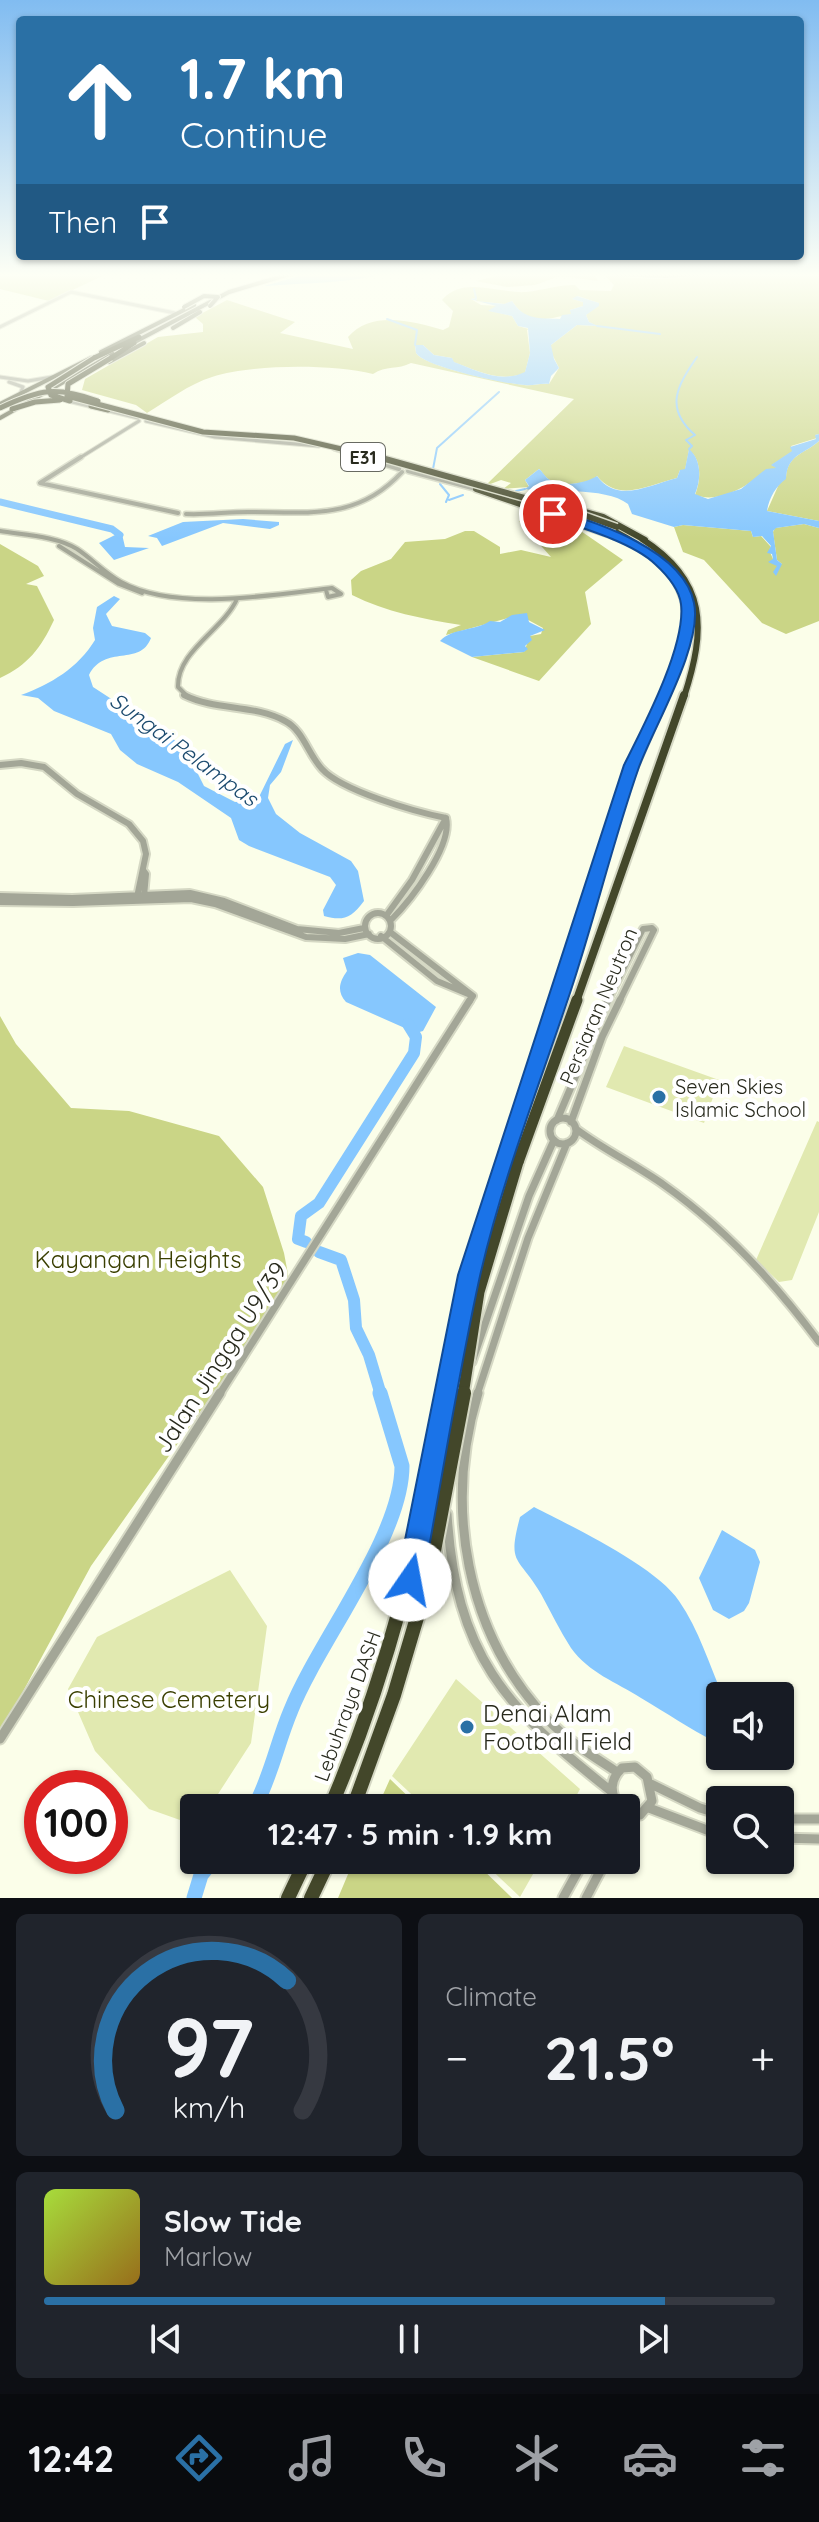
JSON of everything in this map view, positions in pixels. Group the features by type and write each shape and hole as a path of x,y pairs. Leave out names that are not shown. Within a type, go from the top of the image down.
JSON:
{"highway":[{"path":"67,400 51,395 48,387 88,362"},
{"path":"105,362 68,384 65,392 81,401 123,411"},
{"path":"0,411 32,393 61,388 123,411"},
{"path":"0,411 35,402 67,400"},
{"name":"Lebuhraya DASH","path":"67,400 207,435 330,447 615,528 650,553 682,587 688,602 686,637 661,705 632,765 511,1160 479,1292 453,1462 429,1577 394,1695 358,1794"},
{"name":"Lebuhraya DASH","path":"123,411 203,432 313,440 575,512 645,541 679,570 695,596 699,622 695,656 638,835 469,1275 404,1606 377,1690 336,1794"},
{"path":"476,489 588,525 650,553"},
{"path":"502,491 603,517 642,536 645,541"},
{"path":"288,1898 299,1874"},
{"path":"311,1898 322,1874"}],"main road":[{"path":"0,411 20,394 84,362"},
{"path":"0,411 95,362"},
{"path":"13,411 99,362"},
{"path":"0,411 13,411 110,362"}],"street":[{"path":"0,378 35,381 56,376"},
{"path":"0,378 21,385 24,390 20,394"},
{"path":"80,378 70,388 75,395 143,419"},
{"path":"13,411 37,401 56,399 215,437 318,445 476,489"},
{"path":"143,419 40,483 80,496 127,501 186,514 215,514 225,508 232,513 250,512 263,507 269,513 303,514 353,507 376,496 404,469"},
{"path":"404,469 502,491"},
{"path":"0,532 60,546 118,585 131,590 192,602 327,593"},
{"path":"236,601 228,620 193,650 186,660 178,679 182,694 208,704 270,715 286,721 318,765 342,785 446,818 448,823 444,839 409,901 389,918 372,916 365,921 366,931"},
{"path":"0,765 21,763 44,767 77,794 129,824 143,841 146,854 141,894"},
{"path":"0,899 39,904 185,893 220,899 299,932 338,935 366,931 381,936 440,983 463,996 473,996"},
{"path":"0,899 51,900 141,894 216,904 309,940 339,940 366,931"},
{"path":"389,918 390,932 473,996"},
{"name":"Persiaran Neutron","path":"557,1120 616,982 643,929 652,928 654,930 602,1037 574,1126"},
{"path":"381,936 390,932"},
{"name":"Jalan Jingga U9/39","path":"0,1739 473,996"},
{"path":"612,1794 542,1734 513,1705 495,1679 460,1601 447,1528 446,1481 466,1382 529,1196 554,1140 549,1129 557,1120 574,1126 591,1141 630,1161 668,1188 732,1243 789,1300 819,1342"},
{"path":"574,1126 570,1142 541,1200 478,1387 467,1437 461,1516 469,1580 489,1636 511,1673 541,1712 573,1743 617,1772"},
{"path":"554,1140 591,1141"},
{"path":"611,1791 617,1772 629,1766 635,1767 651,1784 706,1810"},
{"path":"640,1815 649,1808 651,1784"},
{"path":"649,1808 706,1830"},
{"path":"794,1819 819,1819"},
{"path":"794,1838 819,1839"},
{"path":"563,1898 576,1874"},
{"path":"586,1898 599,1874"}],"green space":[{"path":"115,362 429,362 484,378 524,385 549,384 559,368 556,362 819,362 819,434 815,435 817,438 791,446 793,451 772,465 777,468 773,471 766,470 733,492 714,497 695,495 699,471 696,459 689,450 685,470 680,470 677,478 645,488 615,489 597,476 581,483 559,483 547,478 539,469 525,480 529,487 503,489 511,483 501,480 485,486 574,399 411,363 373,374 336,368 292,367 229,373 195,384 147,413 136,405 82,390 85,379"},
{"path":"453,362 528,362 525,373 506,377 479,372"},
{"path":"819,441 819,521 767,511 793,459"},
{"path":"534,516 575,527 623,560 585,592 591,624 539,681 472,657 524,652 530,636 541,634 543,628 519,615 446,635 448,630 461,625 405,614 352,595 351,580 361,571 391,559 405,542 445,539 474,531 500,547 500,554 521,550 551,557 519,521"},
{"path":"804,524 819,528 819,621 786,634 762,623 704,560 683,552 674,527 683,525 751,531 753,537 761,536 771,547 769,550 773,559 782,564 777,560 775,528"},
{"path":"0,544 38,566 44,576 26,584 37,586 54,620 33,655 0,678"},
{"name":"Kayangan Heights","path":"0,1016 16,1044 71,1108 129,1111 219,1136 263,1187 284,1253 290,1285 91,1566 0,1734"},
{"path":"624,1046 719,1080 704,1123 606,1087"},
{"path":"817,1121 819,1212 792,1280 779,1282 756,1260"},
{"name":"Chinese Cemetery","path":"230,1570 267,1626 251,1743 218,1794 180,1794 180,1820 149,1809 128,1786 128,1770 113,1770 95,1751 68,1689 97,1637"},
{"name":"Denai Alam Football Field","path":"456,1679 580,1789 577,1794 411,1794 392,1776"},
{"path":"390,1779 406,1794 383,1794"},
{"path":"348,1874 487,1874 512,1898 338,1898"},
{"path":"496,1874 533,1874 520,1897"}],"water":[{"path":"429,362 454,362 506,377 525,372 528,362 555,362 559,368 551,376 549,384 525,385 484,378"},
{"path":"819,434 819,441 793,459 786,479 776,489 768,506 767,511 819,521 819,528 804,524 773,531 777,560 782,564 776,576 773,572 777,566 768,562 773,559 772,554 767,553 771,546 762,536 753,537 751,531 683,525 674,527 632,514 628,504 618,498 576,491 525,489 529,486 525,480 539,469 553,482 568,484 597,476 614,489 645,488 677,478 680,470 685,469 689,449 699,470 695,494 708,499 741,489 766,469 776,468 771,465 792,451 790,447 816,439 815,435"},
{"path":"243,519 279,522 279,525 270,529 223,523 162,546 157,538 148,536 183,522"},
{"path":"113,528 122,534 125,547 149,548 114,560 99,543 117,534"},
{"path":"114,596 120,599 106,614 112,626 145,633 151,638 139,652 113,657 96,666 89,675 93,687 176,741 189,756 204,786 235,802 258,799 285,744 293,740 281,772 270,785 268,798 276,814 300,833 351,861 358,871 364,901 355,912 341,918 324,916 323,910 336,885 330,877 249,846 239,840 231,818 178,782 137,764 120,750 111,734 54,711 38,698 21,695 53,680 80,659 95,640 93,628 97,607"},
{"path":"527,613 529,622 545,630 530,636 532,640 525,646 528,649 524,652 472,657 440,641 451,634 490,621 500,622 512,615"},
{"path":"358,953 370,955 436,1007 423,1031 416,1033 346,1002 340,990 347,971 343,958"},
{"path":"534,1507 633,1561 668,1588 686,1612 717,1682 706,1682 706,1737 603,1676 578,1657 517,1559 515,1544 520,1517"},
{"path":"722,1530 755,1550 760,1562 749,1603 744,1611 729,1619 713,1610 699,1578"}],"waterway":[{"path":"689,449 692,446 686,440 695,435 679,416 677,397 679,387 694,362"},
{"path":"433,469 437,448 499,392"},
{"path":"440,484 449,495 446,502"},
{"path":"516,491 525,489"},
{"path":"449,500 463,495"},
{"name":"Sungai Pelampas","path":"0,502 112,529 120,535"},
{"name":"Sungai Pelampas","path":"306,1242 298,1239 301,1216 319,1203 414,1053 416,1037 408,1024"},
{"name":"Sungai Pelampas","path":"319,1252 341,1260 354,1300 356,1328 369,1355 381,1395"},
{"name":"Sungai Pelampas","path":"260,1794 291,1710 374,1556 398,1494 402,1466 380,1393"},
{"name":"Sungai Pelampas","path":"194,1898 202,1874"}],"place":[{"name":"Seven Skies Islamic School","path":"659,1097"},
{"name":"Denai Alam Football Field","path":"467,1727"}],"route":[{"path":"410,1580 469,1275 632,765 661,705 688,624 688,602 682,587 658,559 606,531 553,514"}]}
